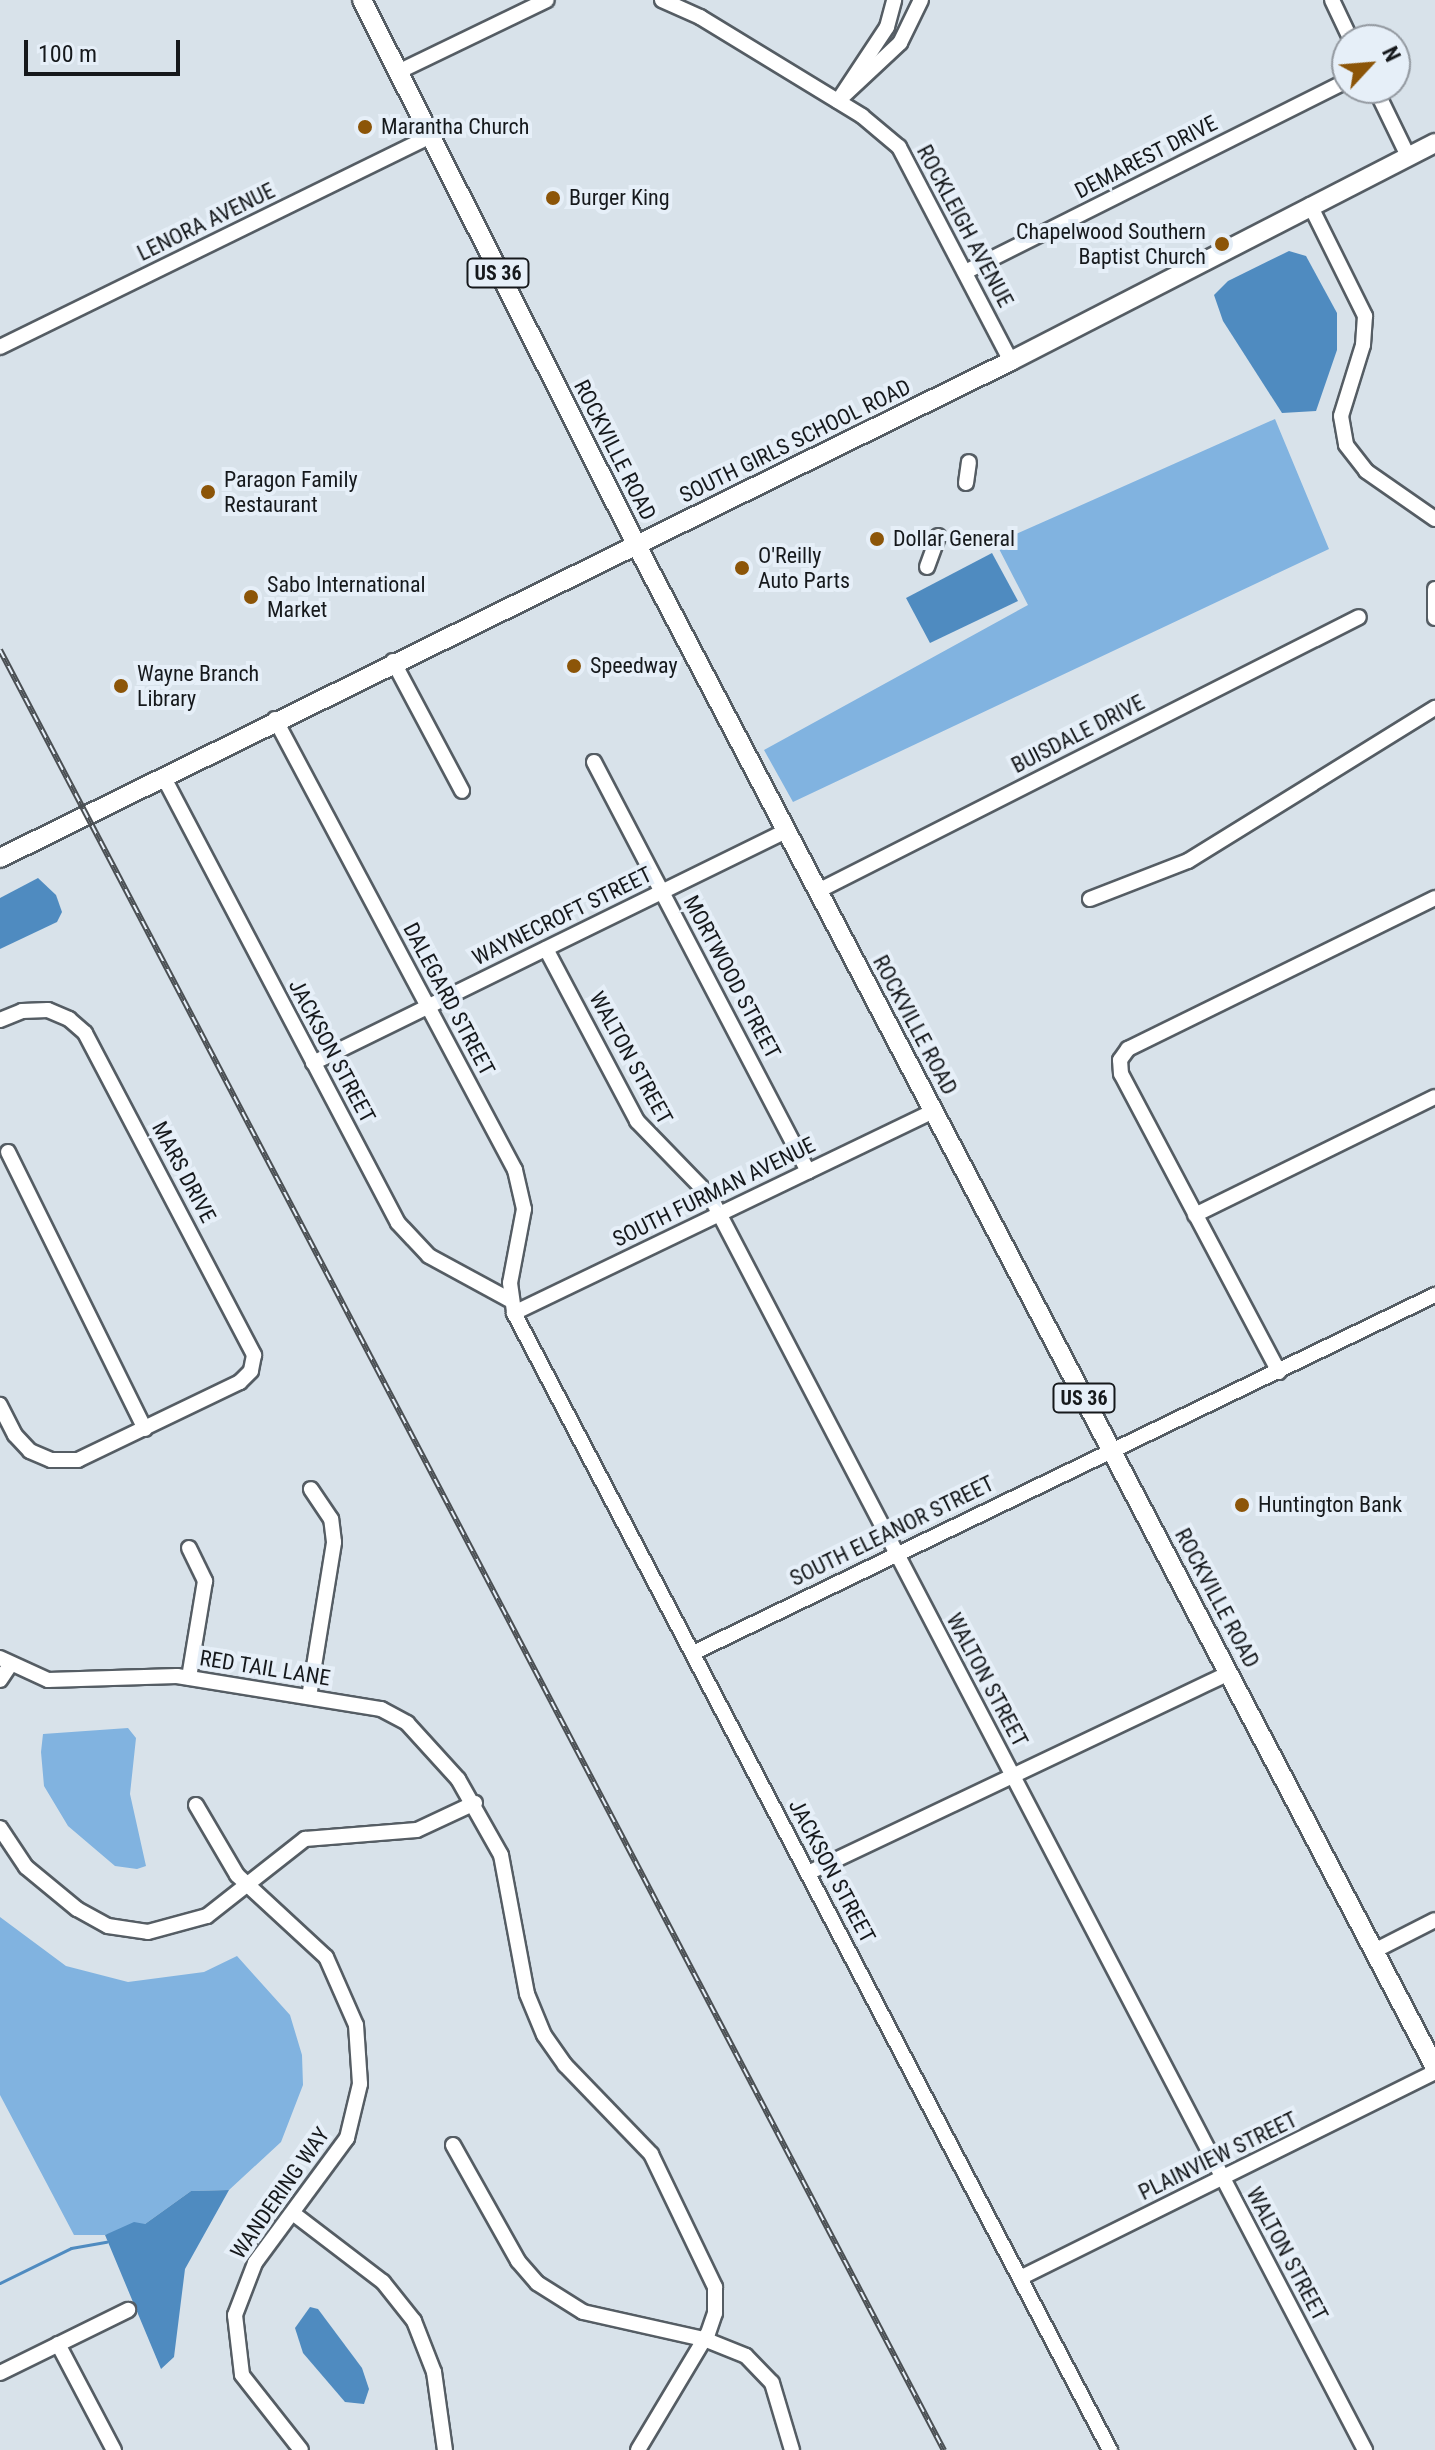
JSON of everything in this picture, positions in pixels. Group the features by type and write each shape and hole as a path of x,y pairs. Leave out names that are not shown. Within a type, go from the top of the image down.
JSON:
{"main road":[{"name":"ROCKVILLE ROAD","path":"362,0 637,546 1435,2070"},
{"name":"SOUTH GIRLS SCHOOL ROAD","path":"0,858 275,719 637,546 1011,361 1435,143"}],"street":[{"path":"398,72 547,0"},
{"name":"ROCKLEIGH AVENUE","path":"662,0 700,17 838,101 899,147 1011,361"},
{"path":"838,101 887,27 894,0"},
{"path":"838,101 900,43 921,0"},
{"path":"1332,0 1343,24"},
{"name":"DEMAREST DRIVE","path":"965,272 1331,89"},
{"path":"1383,104 1408,156"},
{"name":"LENORA AVENUE","path":"0,347 430,136"},
{"path":"1310,205 1365,321 1363,345 1343,407 1346,445 1366,471 1435,519"},
{"path":"966,483 969,462"},
{"path":"927,567 938,536"},
{"path":"1435,589 1435,618"},
{"name":"BUISDALE DRIVE","path":"818,891 1359,617"},
{"path":"393,661 462,791"},
{"path":"1090,899 1188,861 1435,708"},
{"name":"DALEGARD STREET","path":"275,719 522,1189 523,1224 512,1307"},
{"name":"MORTWOOD STREET","path":"594,762 808,1171"},
{"name":"JACKSON STREET","path":"163,776 406,1236 437,1261 512,1307 1110,2450"},
{"name":"WAYNECROFT STREET","path":"313,1063 786,831"},
{"path":"1279,1372 1121,1074 1120,1060 1128,1049 1435,898"},
{"name":"WALTON STREET","path":"546,949 637,1121 661,1151 699,1181 719,1214 1365,2450"},
{"name":"MARS DRIVE","path":"0,1020 29,1010 56,1012 87,1037 251,1345 253,1366 238,1383 145,1429"},
{"path":"1195,1215 1435,1097"},
{"name":"SOUTH FURMAN AVENUE","path":"512,1307 719,1214 933,1111"},
{"path":"0,1405 18,1439 42,1457 82,1459 145,1429 8,1152"},
{"name":"SOUTH ELEANOR STREET","path":"693,1653 1435,1295"},
{"path":"309,1697 334,1542 331,1519 311,1489"},
{"path":"189,1548 205,1581 189,1678"},
{"path":"0,1680 5,1662"},
{"name":"RED TAIL LANE","path":"5,1662 60,1681 132,1675 189,1678 381,1709 400,1718 475,1803 509,1880 527,1994 544,2035 565,2065 651,2154 674,2195 715,2287 715,2313 704,2339 638,2450"},
{"path":"808,1873 1229,1673"},
{"path":"0,1828 16,1856 41,1882 82,1913 119,1929 148,1932 187,1925 305,1839 417,1830 475,1803"},
{"name":"WANDERING WAY","path":"196,1805 219,1852 247,1884 326,1957 350,2004 360,2050 358,2096 347,2138 244,2284 234,2337 248,2387 301,2450"},
{"path":"1374,1951 1435,1920"},
{"name":"PLAINVIEW STREET","path":"1020,2278 1223,2179 1435,2070"},
{"path":"453,2145 518,2261 546,2291 592,2315 704,2339 737,2351 764,2372 780,2399 792,2450"},
{"path":"294,2214 373,2273 414,2321 434,2372 445,2450"},
{"path":"0,2373 128,2310"},
{"path":"58,2344 114,2450"}],"shaded area":[{"path":"1289,251 1306,256 1337,313 1337,350 1316,411 1282,413 1223,321 1214,295 1228,281"},
{"path":"1275,419 1329,549 793,802 764,750 1028,605 996,543"},
{"path":"992,553 1018,601 930,643 906,598"},
{"path":"38,878 56,895 62,912 57,922 0,949 0,898"},
{"path":"128,1728 136,1738 130,1794 146,1866 137,1869 115,1866 68,1826 44,1786 41,1752 43,1734"},
{"path":"0,1917 66,1966 128,1982 204,1972 237,1956 290,2015 302,2055 303,2085 281,2142 229,2190 191,2191 145,2224 105,2235 74,2235 0,2095"},
{"path":"229,2190 185,2269 174,2357 161,2369 105,2235 134,2222 145,2224 191,2191"},
{"path":"310,2307 318,2309 362,2368 369,2389 364,2404 345,2402 303,2353 295,2328"}],"waterway":[{"path":"0,2283 71,2248 106,2242"}],"railway":[{"path":"0,650 944,2450"}],"place":[{"name":"Marantha Church","path":"365,127"},
{"name":"Burger King","path":"553,198"},
{"name":"Chapelwood Southern Baptist Church","path":"1222,244"},
{"name":"Paragon Family Restaurant","path":"208,492"},
{"name":"Dollar General","path":"877,539"},
{"name":"O'Reilly Auto Parts","path":"742,568"},
{"name":"Sabo International Market","path":"251,597"},
{"name":"Speedway","path":"574,666"},
{"name":"Wayne Branch Library","path":"121,686"},
{"name":"Huntington Bank","path":"1242,1505"}]}
